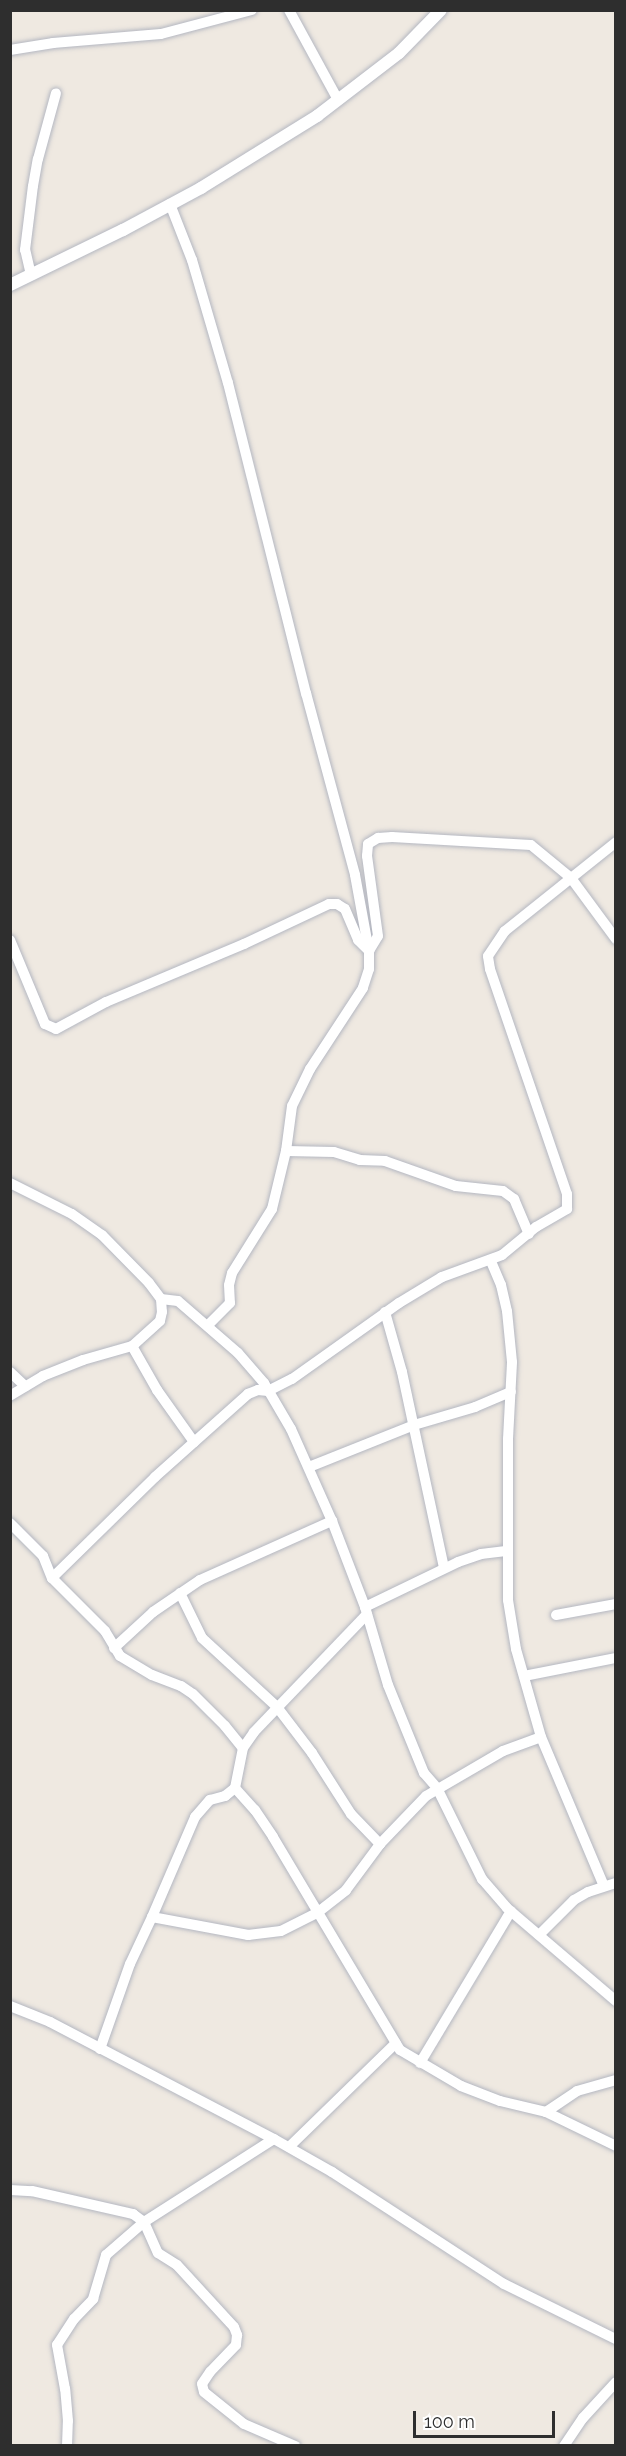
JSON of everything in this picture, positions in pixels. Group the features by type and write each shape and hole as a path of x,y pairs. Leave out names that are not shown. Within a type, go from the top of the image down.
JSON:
{"street":[{"path":"10,50 53,43 161,34 252,10"},
{"path":"289,10 339,100"},
{"path":"10,285 170,204 316,116 399,52 441,10"},
{"path":"31,275 25,250 33,186 56,93"},
{"path":"170,204 192,260 228,383 306,693 355,875 369,951 369,969 363,988 298,1090 291,1106 286,1151 272,1209 232,1273 229,1285 230,1303 208,1325"},
{"path":"369,951 378,936 367,856 368,844 378,838 531,845 571,878 615,939"},
{"path":"52,1578 194,1442 248,1394 258,1390 268,1391 299,1374 385,1312 442,1277 491,1261 567,1209 567,1194 490,969 488,956 505,932 615,842"},
{"path":"10,940 45,1024 56,1029 106,1002 244,944 329,904 337,904 345,909 358,940 369,951"},
{"path":"286,1151 334,1152 360,1160 385,1161 456,1186 503,1191 514,1198 529,1234"},
{"path":"10,1183 72,1214 102,1235 161,1299 178,1301 208,1325 255,1371 291,1429 309,1467 366,1610 399,1712 424,1773 437,1788 482,1879 511,1911 615,2001"},
{"path":"491,1261 501,1285 507,1311 512,1362 506,1551 508,1600 513,1633 540,1737 604,1886"},
{"path":"10,1396 25,1386 83,1360 132,1346 160,1322 161,1299"},
{"path":"385,1312 414,1425 444,1568"},
{"path":"132,1346 157,1390 194,1442"},
{"path":"10,1372 25,1386"},
{"path":"309,1467 414,1425 474,1407 511,1392"},
{"path":"114,1648 153,1612 180,1593 245,1558 332,1521"},
{"path":"10,1522 43,1556 52,1578 105,1631 114,1648 130,1664 193,1694 243,1748"},
{"path":"100,2049 130,1964 195,1817 210,1800 225,1796 235,1788 243,1748 277,1707 366,1610 444,1568 481,1554 506,1551"},
{"path":"180,1593 202,1638 277,1707 312,1754 351,1814 380,1844"},
{"path":"556,1615 615,1604"},
{"path":"524,1676 615,1658"},
{"path":"152,1917 248,1935 281,1931 317,1913 346,1890 380,1844 437,1788 503,1751 540,1737"},
{"path":"235,1788 255,1810 400,2050 461,2086 500,2101 546,2112 615,2146"},
{"path":"539,1935 574,1900 615,1883"},
{"path":"420,2063 511,1911"},
{"path":"10,2006 50,2022 289,2147 332,2172 504,2284 615,2339"},
{"path":"289,2147 396,2043"},
{"path":"546,2112 577,2091 615,2080"},
{"path":"67,2445 66,2400 57,2345 74,2319 93,2299 106,2255 144,2222 274,2139"},
{"path":"10,2190 32,2191 133,2214 144,2222 158,2253 177,2265 234,2327 237,2335 236,2345 210,2372 202,2384 204,2392 244,2424 295,2445"},
{"path":"564,2445 583,2418 615,2382"}]}
